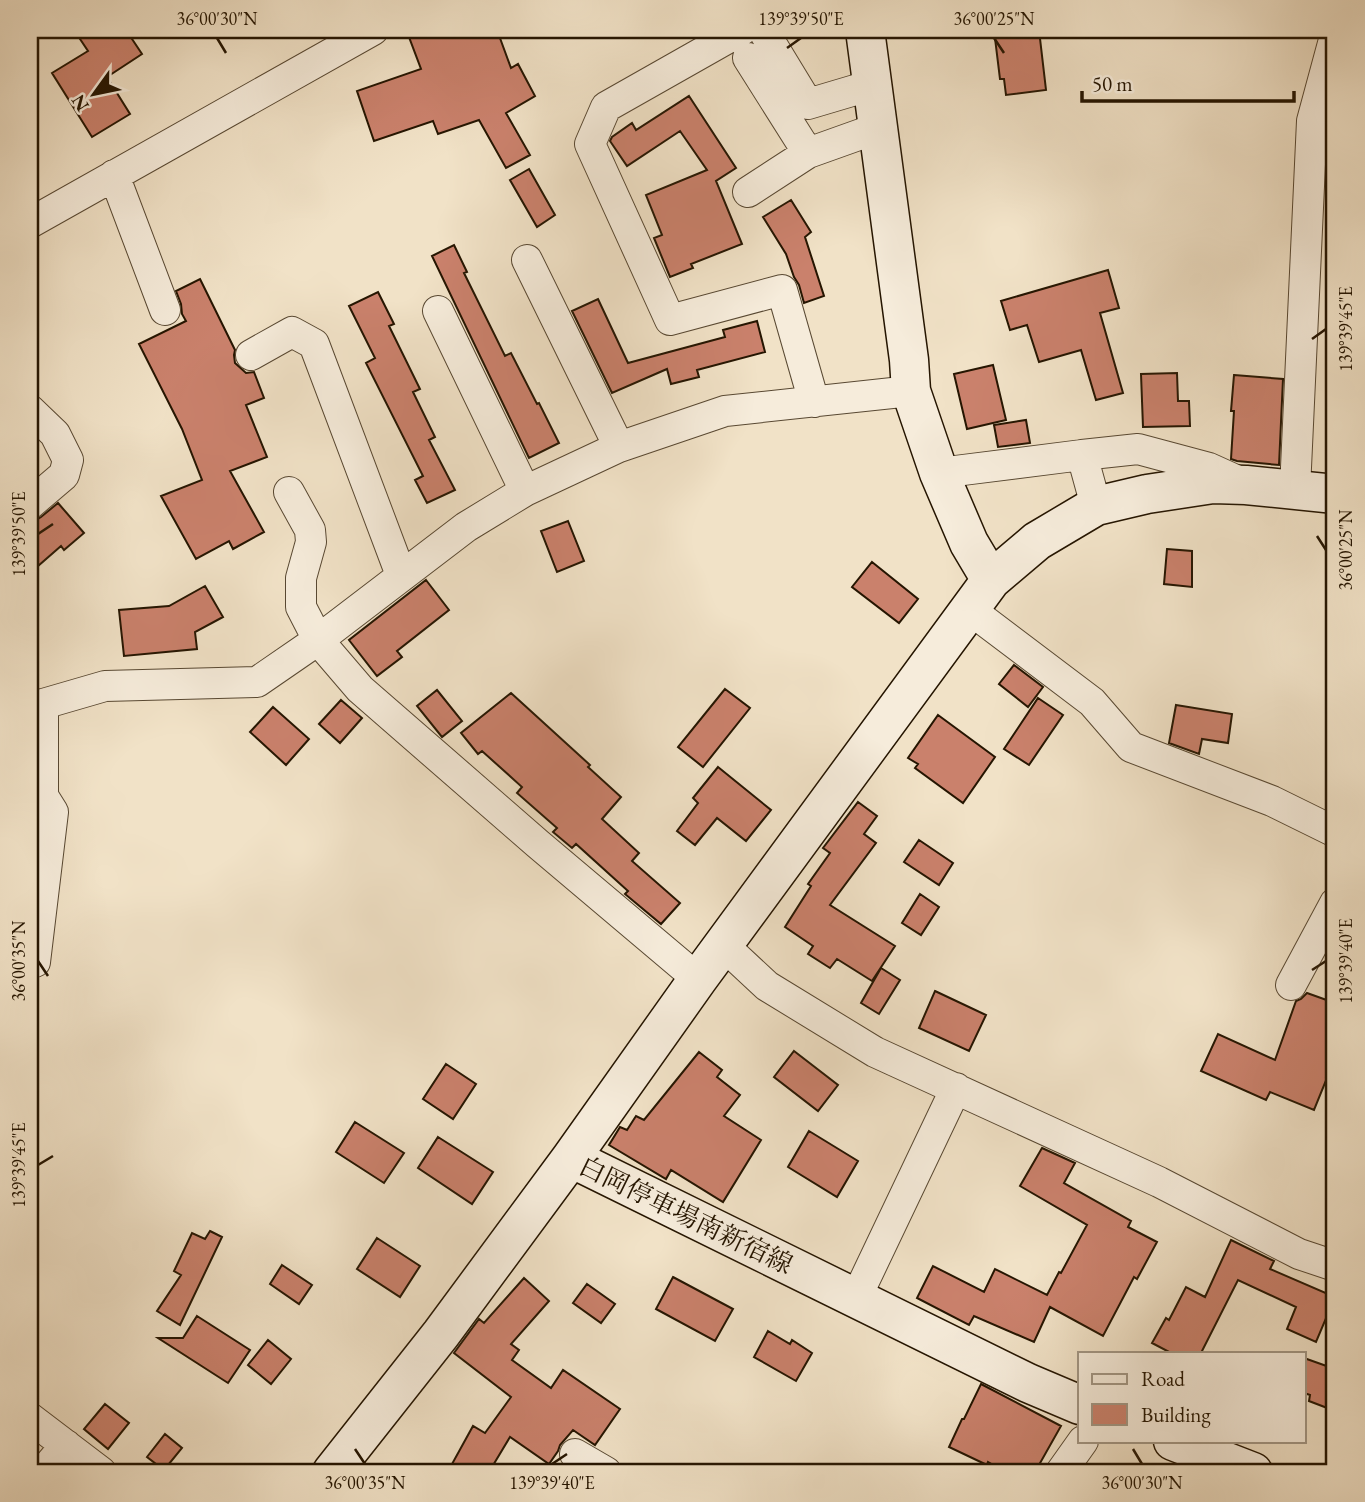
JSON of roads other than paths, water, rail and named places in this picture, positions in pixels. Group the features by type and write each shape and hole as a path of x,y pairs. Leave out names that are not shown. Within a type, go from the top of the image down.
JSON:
{"street":[{"path":"30,221 373,30"},
{"path":"763,30 808,104 864,49"},
{"path":"1295,489 1312,121 1335,36"},
{"path":"808,153 745,44 606,107 590,144 670,320 782,290 814,401"},
{"path":"864,49 878,128 911,391 939,473 969,543 980,595 1092,702 1131,747 1272,801 1335,832"},
{"path":"748,192 808,153 878,128"},
{"path":"114,175 166,310"},
{"path":"527,260 619,447"},
{"path":"438,311 525,491"},
{"path":"251,355 292,332 314,344 401,575"},
{"path":"30,961 35,962 53,812 43,796 36,707 105,686 257,682 318,640 466,527 525,491 619,447 725,411 911,391"},
{"path":"30,410 55,435 68,460 64,475 30,504"},
{"path":"939,473 1138,449 1209,468 1247,485"},
{"path":"1082,455 1096,506"},
{"path":"571,1158 698,979 980,595 1037,541 1096,506 1147,494 1213,484 1335,494"},
{"path":"289,492 310,530 312,542 301,578 301,607 318,640 360,689 698,979"},
{"path":"1291,985 1335,903"},
{"path":"723,945 767,986 875,1052 1159,1182 1298,1254 1335,1266"},
{"path":"856,1298 956,1088"},
{"name":"白岡停車場南新宿線","path":"338,1471 571,1158 1028,1383 1078,1404"},
{"path":"30,1418 101,1472"},
{"path":"1061,1472 1082,1442"},
{"path":"1176,1442 1253,1472"},
{"path":"43,1472 65,1445"},
{"path":"575,1454 606,1472"}]}
